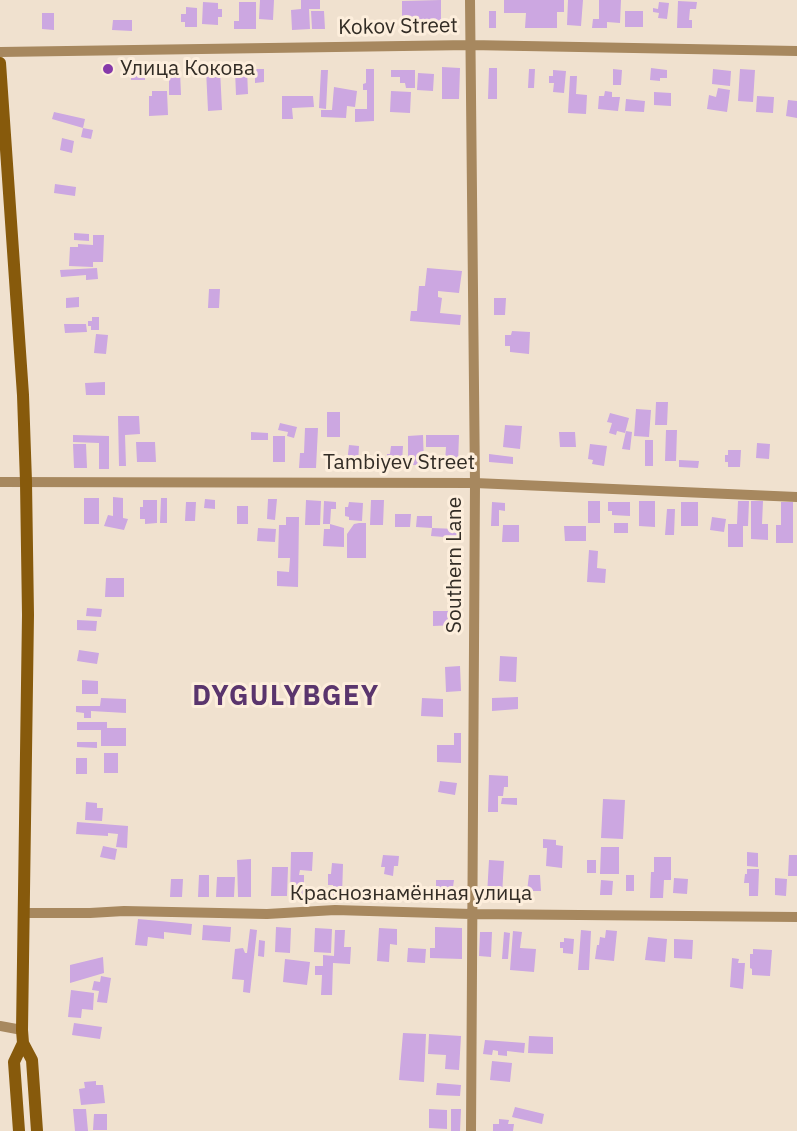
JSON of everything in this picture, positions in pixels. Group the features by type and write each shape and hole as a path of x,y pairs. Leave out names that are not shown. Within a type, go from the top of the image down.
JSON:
{"main road":[{"path":"0,63 23,395 26,482 28,615 23,1036 14,1062 19,1131"},
{"path":"23,1036 32,1060 37,1131"}],"street":[{"name":"Southern Lane","path":"470,0 475,483 471,1131"},
{"name":"Kokov Street","path":"0,52 470,45 797,51"},
{"name":"Tambiyev Street","path":"0,482 475,483 797,497"},
{"name":"Краснознамённая улица","path":"24,913 135,911 267,914 335,910 471,914 797,917"},
{"path":"0,1026 23,1036"}],"building":[{"path":"260,0 274,0 273,20 259,19"},
{"path":"301,0 320,0 320,9 309,9 310,29 292,30 291,10 301,9"},
{"path":"441,0 441,21 402,21 402,1"},
{"path":"504,0 564,0 564,12 557,12 557,28 525,28 526,13 504,13"},
{"path":"568,0 583,0 581,26 567,25"},
{"path":"599,0 621,0 620,23 607,22 607,28 592,28 593,19 599,19"},
{"path":"678,1 697,2 696,9 690,9 689,20 692,20 692,28 677,28"},
{"path":"203,2 218,3 218,9 222,9 222,17 218,17 218,25 202,24"},
{"path":"239,2 256,2 256,29 234,29 234,21 239,21"},
{"path":"659,2 669,3 667,19 658,18 659,13 653,12 653,8 658,9"},
{"path":"186,7 197,8 197,27 185,27 185,22 181,22 181,14 186,14"},
{"path":"311,11 324,11 325,29 312,29"},
{"path":"489,11 496,11 496,28 489,28"},
{"path":"625,11 643,11 643,27 625,27"},
{"path":"42,13 54,13 54,30 42,29"},
{"path":"113,20 132,20 132,31 112,30"},
{"path":"339,21 353,21 353,29 339,30"},
{"path":"442,67 460,68 459,99 442,99"},
{"path":"489,68 497,68 497,99 488,99"},
{"path":"651,68 667,70 667,78 660,78 660,81 650,80"},
{"path":"131,69 145,69 145,80 131,80"},
{"path":"220,69 222,110 208,111 206,70"},
{"path":"247,69 248,94 236,95 235,70"},
{"path":"255,69 264,69 264,82 255,83"},
{"path":"366,69 374,69 374,121 355,122 355,109 367,109 367,90 363,90 363,84 366,83"},
{"path":"529,69 535,69 534,88 528,88"},
{"path":"613,69 622,70 621,85 613,85"},
{"path":"713,69 731,71 730,86 712,84"},
{"path":"740,69 755,70 753,102 738,101"},
{"path":"321,70 328,70 326,109 319,108"},
{"path":"391,70 415,70 415,88 406,88 405,83 400,83 400,77 391,77"},
{"path":"553,70 566,71 564,93 553,92 554,83 549,83 549,76 553,76"},
{"path":"169,71 180,71 181,95 169,95"},
{"path":"418,73 434,74 433,91 417,90"},
{"path":"570,76 577,76 576,94 587,95 586,114 568,113"},
{"path":"334,87 357,91 355,107 347,106 346,118 321,117 321,110 332,110"},
{"path":"718,88 730,90 727,112 707,109 709,95 716,97"},
{"path":"152,91 167,91 168,115 149,116 149,96 152,96"},
{"path":"391,91 411,92 410,113 390,112"},
{"path":"605,91 612,92 612,97 620,97 618,111 598,109 599,96 604,96"},
{"path":"654,92 671,93 671,106 654,105"},
{"path":"282,96 313,96 314,107 292,108 293,119 282,119"},
{"path":"757,96 774,97 773,113 756,112"},
{"path":"626,99 645,101 644,112 625,111"},
{"path":"788,100 797,101 797,118 786,116"},
{"path":"54,112 85,119 83,128 52,119"},
{"path":"83,128 93,130 91,139 81,137"},
{"path":"62,138 74,141 72,153 60,150"},
{"path":"55,184 76,187 75,196 54,193"},
{"path":"74,233 89,234 89,241 74,240"},
{"path":"93,235 104,235 103,262 93,262 93,267 69,266 70,247 78,247 78,244 93,245"},
{"path":"97,268 98,279 86,280 86,275 61,277 60,270"},
{"path":"427,268 462,271 459,293 438,291 438,297 442,298 440,313 461,315 460,325 410,321 411,311 417,311 419,286 425,286"},
{"path":"209,289 220,289 219,308 208,308"},
{"path":"79,297 79,307 66,308 66,298"},
{"path":"494,298 506,298 505,315 494,315"},
{"path":"92,317 99,317 99,330 91,330 91,326 88,326 88,321 92,321"},
{"path":"64,324 86,324 87,332 65,333"},
{"path":"512,331 530,332 529,354 510,352 510,346 505,346 505,335 511,335"},
{"path":"96,334 108,335 106,354 94,353"},
{"path":"105,382 105,395 86,395 85,383"},
{"path":"656,402 668,402 667,425 655,425"},
{"path":"636,409 651,410 649,437 634,436"},
{"path":"327,412 340,412 340,437 327,437"},
{"path":"610,413 629,418 625,433 617,431 616,435 609,433 612,423 607,422"},
{"path":"118,416 139,416 140,434 125,435 126,466 119,466"},
{"path":"280,423 297,427 294,438 287,436 288,432 278,430"},
{"path":"505,425 522,426 520,449 503,447"},
{"path":"305,428 318,428 316,468 299,468 300,453 304,453"},
{"path":"666,430 677,430 676,461 665,461"},
{"path":"626,431 632,432 630,450 622,449"},
{"path":"251,432 268,433 268,440 251,440"},
{"path":"559,432 575,432 576,447 560,447"},
{"path":"73,435 109,436 109,469 99,469 99,443 73,442"},
{"path":"423,435 424,465 408,465 408,436"},
{"path":"426,435 459,435 458,463 445,462 446,447 426,447"},
{"path":"273,436 285,436 285,462 273,462"},
{"path":"645,440 653,440 653,466 645,466"},
{"path":"136,442 155,442 156,462 137,462"},
{"path":"757,443 770,444 769,459 756,458"},
{"path":"73,444 86,444 87,468 74,468"},
{"path":"590,444 607,446 604,466 592,464 593,460 588,459"},
{"path":"349,445 359,446 358,463 347,463"},
{"path":"391,446 403,446 402,462 391,461 387,458"},
{"path":"728,450 741,450 740,467 728,467 725,455 728,455"},
{"path":"489,454 513,457 513,464 489,462"},
{"path":"679,460 699,461 698,468 679,467"},
{"path":"113,497 123,498 123,518 128,519 124,530 104,526 108,515 113,516"},
{"path":"84,498 99,498 99,524 84,524"},
{"path":"161,498 167,498 167,523 160,523"},
{"path":"205,499 215,500 215,509 204,508"},
{"path":"268,499 277,499 275,520 267,519"},
{"path":"143,500 157,500 157,523 145,524 145,519 140,519 140,507 143,507"},
{"path":"306,500 321,501 320,525 305,525"},
{"path":"371,500 384,500 383,525 370,525"},
{"path":"324,501 336,502 336,509 331,509 330,524 323,524"},
{"path":"588,501 600,501 600,523 588,523"},
{"path":"639,501 655,501 655,527 639,526"},
{"path":"738,501 749,501 748,526 743,526 743,547 728,547 728,524 737,524"},
{"path":"751,501 763,501 762,524 768,524 768,540 751,539"},
{"path":"186,502 196,502 195,521 185,521"},
{"path":"349,502 363,503 362,521 349,520 349,517 345,516 345,507 348,507"},
{"path":"492,502 505,503 505,511 499,510 499,526 491,526"},
{"path":"608,502 630,502 630,516 612,515 612,511 608,511"},
{"path":"681,502 698,502 698,526 681,526"},
{"path":"781,502 793,502 793,543 776,543 776,525 781,525"},
{"path":"237,506 248,506 248,524 237,524"},
{"path":"667,509 675,509 674,535 665,535"},
{"path":"395,514 411,514 410,527 395,527"},
{"path":"417,516 432,516 432,528 416,527"},
{"path":"286,517 299,517 298,587 277,586 277,571 289,572 290,558 278,558 279,525 286,525"},
{"path":"712,517 726,519 724,532 710,530"},
{"path":"366,523 366,558 347,558 347,534 354,524"},
{"path":"614,523 628,523 628,533 614,533"},
{"path":"330,524 344,528 344,547 323,546 324,529 330,529"},
{"path":"503,525 519,525 519,542 502,542"},
{"path":"564,526 586,526 586,541 565,541"},
{"path":"258,528 276,529 275,542 257,541"},
{"path":"432,528 457,529 457,538 431,536"},
{"path":"589,550 598,551 597,568 606,569 605,583 587,582"},
{"path":"106,578 124,578 124,597 105,597"},
{"path":"87,608 102,609 101,617 86,616"},
{"path":"433,611 457,611 457,625 433,626"},
{"path":"77,620 97,621 96,631 77,630"},
{"path":"79,650 99,653 97,664 77,661"},
{"path":"500,656 517,657 516,682 499,681"},
{"path":"460,666 461,691 446,692 445,667"},
{"path":"82,680 98,681 98,694 82,694"},
{"path":"518,697 518,709 492,711 492,698"},
{"path":"101,698 126,699 126,713 91,711 91,718 84,718 84,713 76,712 76,706 100,706"},
{"path":"422,698 443,699 443,717 421,716"},
{"path":"77,722 107,722 107,728 126,728 126,746 101,746 101,730 77,730"},
{"path":"454,733 461,733 461,763 437,762 437,745 454,745"},
{"path":"77,742 97,742 97,748 77,747"},
{"path":"104,753 118,753 118,773 104,773"},
{"path":"76,758 87,758 87,774 76,774"},
{"path":"489,775 508,776 508,787 504,787 503,796 498,796 498,812 488,812"},
{"path":"440,781 457,783 455,795 438,792"},
{"path":"502,798 517,798 517,805 501,804"},
{"path":"603,799 625,800 623,839 601,838"},
{"path":"86,802 97,803 97,808 103,808 102,821 85,820"},
{"path":"77,822 128,826 127,848 116,847 118,834 108,833 108,836 76,834"},
{"path":"543,839 556,840 556,845 563,846 562,868 546,866 547,848 543,848"},
{"path":"103,846 117,849 115,860 100,857"},
{"path":"601,847 619,847 619,874 600,874"},
{"path":"291,852 313,852 312,871 300,870 299,875 304,875 304,897 290,896"},
{"path":"747,852 758,853 758,867 747,866"},
{"path":"383,855 399,856 398,866 394,866 393,876 384,874 385,867 381,867"},
{"path":"789,855 797,855 797,876 788,876"},
{"path":"654,857 671,857 671,880 664,880 663,898 650,898"},
{"path":"251,859 251,897 238,897 237,860"},
{"path":"489,860 504,861 502,895 487,895"},
{"path":"587,860 596,860 596,873 587,873"},
{"path":"332,863 343,864 342,896 333,896 333,885 328,885 328,874 331,874"},
{"path":"272,867 288,867 287,896 271,896"},
{"path":"747,869 759,869 758,896 749,896 749,883 744,883"},
{"path":"199,875 209,875 209,897 198,897"},
{"path":"529,875 540,875 541,891 527,891"},
{"path":"626,875 634,875 634,891 626,891"},
{"path":"217,877 235,877 234,897 216,897"},
{"path":"674,878 688,879 687,894 673,893"},
{"path":"775,878 787,879 786,896 775,895"},
{"path":"171,879 183,879 182,897 170,897"},
{"path":"436,880 454,880 453,887 448,887 445,894 436,894"},
{"path":"601,880 613,881 612,895 600,895"},
{"path":"371,889 378,889 378,896 371,896"},
{"path":"390,889 399,889 399,896 390,896"},
{"path":"138,919 192,924 191,935 164,932 164,939 148,937 147,946 135,945"},
{"path":"203,925 231,927 230,942 202,940"},
{"path":"276,927 291,928 290,953 275,952"},
{"path":"435,927 462,928 462,959 430,958 430,948 435,948"},
{"path":"315,928 332,929 331,953 314,952"},
{"path":"379,928 397,929 397,945 390,944 389,962 377,961"},
{"path":"250,929 257,930 250,993 243,992 244,980 232,979 235,949 243,948 247,953"},
{"path":"335,930 345,930 344,947 351,947 350,964 333,963 332,995 321,995 322,975 315,975 315,966 323,966 323,955 334,956"},
{"path":"581,930 591,931 589,970 578,970"},
{"path":"606,930 617,931 614,961 595,959 600,937 605,938"},
{"path":"513,931 522,932 520,948 536,949 534,972 510,970"},
{"path":"480,932 492,932 491,957 479,956"},
{"path":"504,932 510,933 508,959 502,959"},
{"path":"648,937 667,939 665,962 645,960"},
{"path":"564,938 574,939 573,954 563,953 563,948 560,948 560,942 564,942"},
{"path":"674,939 693,940 692,959 674,958"},
{"path":"259,940 265,941 264,957 258,956"},
{"path":"408,948 426,949 425,963 407,962"},
{"path":"753,949 772,950 770,976 752,975 750,954 753,954"},
{"path":"103,957 104,973 70,983 70,965"},
{"path":"732,958 739,959 738,963 745,963 743,989 730,987"},
{"path":"285,959 310,962 307,985 283,982"},
{"path":"101,976 111,978 107,1003 97,1002 99,991 92,990 94,981 100,982"},
{"path":"71,990 94,993 93,1010 82,1009 81,1018 68,1017"},
{"path":"74,1023 102,1027 100,1039 72,1035"},
{"path":"403,1033 426,1034 424,1082 399,1080"},
{"path":"429,1034 461,1036 459,1070 445,1069 446,1055 428,1054"},
{"path":"529,1036 553,1037 553,1054 528,1053"},
{"path":"485,1040 525,1043 524,1053 507,1051 507,1056 498,1055 498,1051 493,1050 492,1055 483,1054"},
{"path":"492,1061 512,1063 510,1082 490,1080"},
{"path":"96,1081 96,1085 103,1085 105,1103 81,1105 79,1089 85,1088 84,1082"},
{"path":"437,1083 461,1085 460,1096 436,1095"},
{"path":"515,1107 544,1114 542,1124 512,1117"},
{"path":"73,1109 86,1109 88,1131 75,1131"},
{"path":"429,1109 447,1110 447,1129 429,1128"},
{"path":"451,1109 461,1109 460,1131 451,1131"},
{"path":"94,1114 107,1114 107,1130 93,1130"},
{"path":"499,1119 509,1120 508,1124 514,1124 513,1131 493,1131 493,1124 499,1124"}],"place":[{"name":"Улица Кокова","path":"108,69"}],"district":[{"name":"DYGULYBGEY","path":"286,697"}]}
